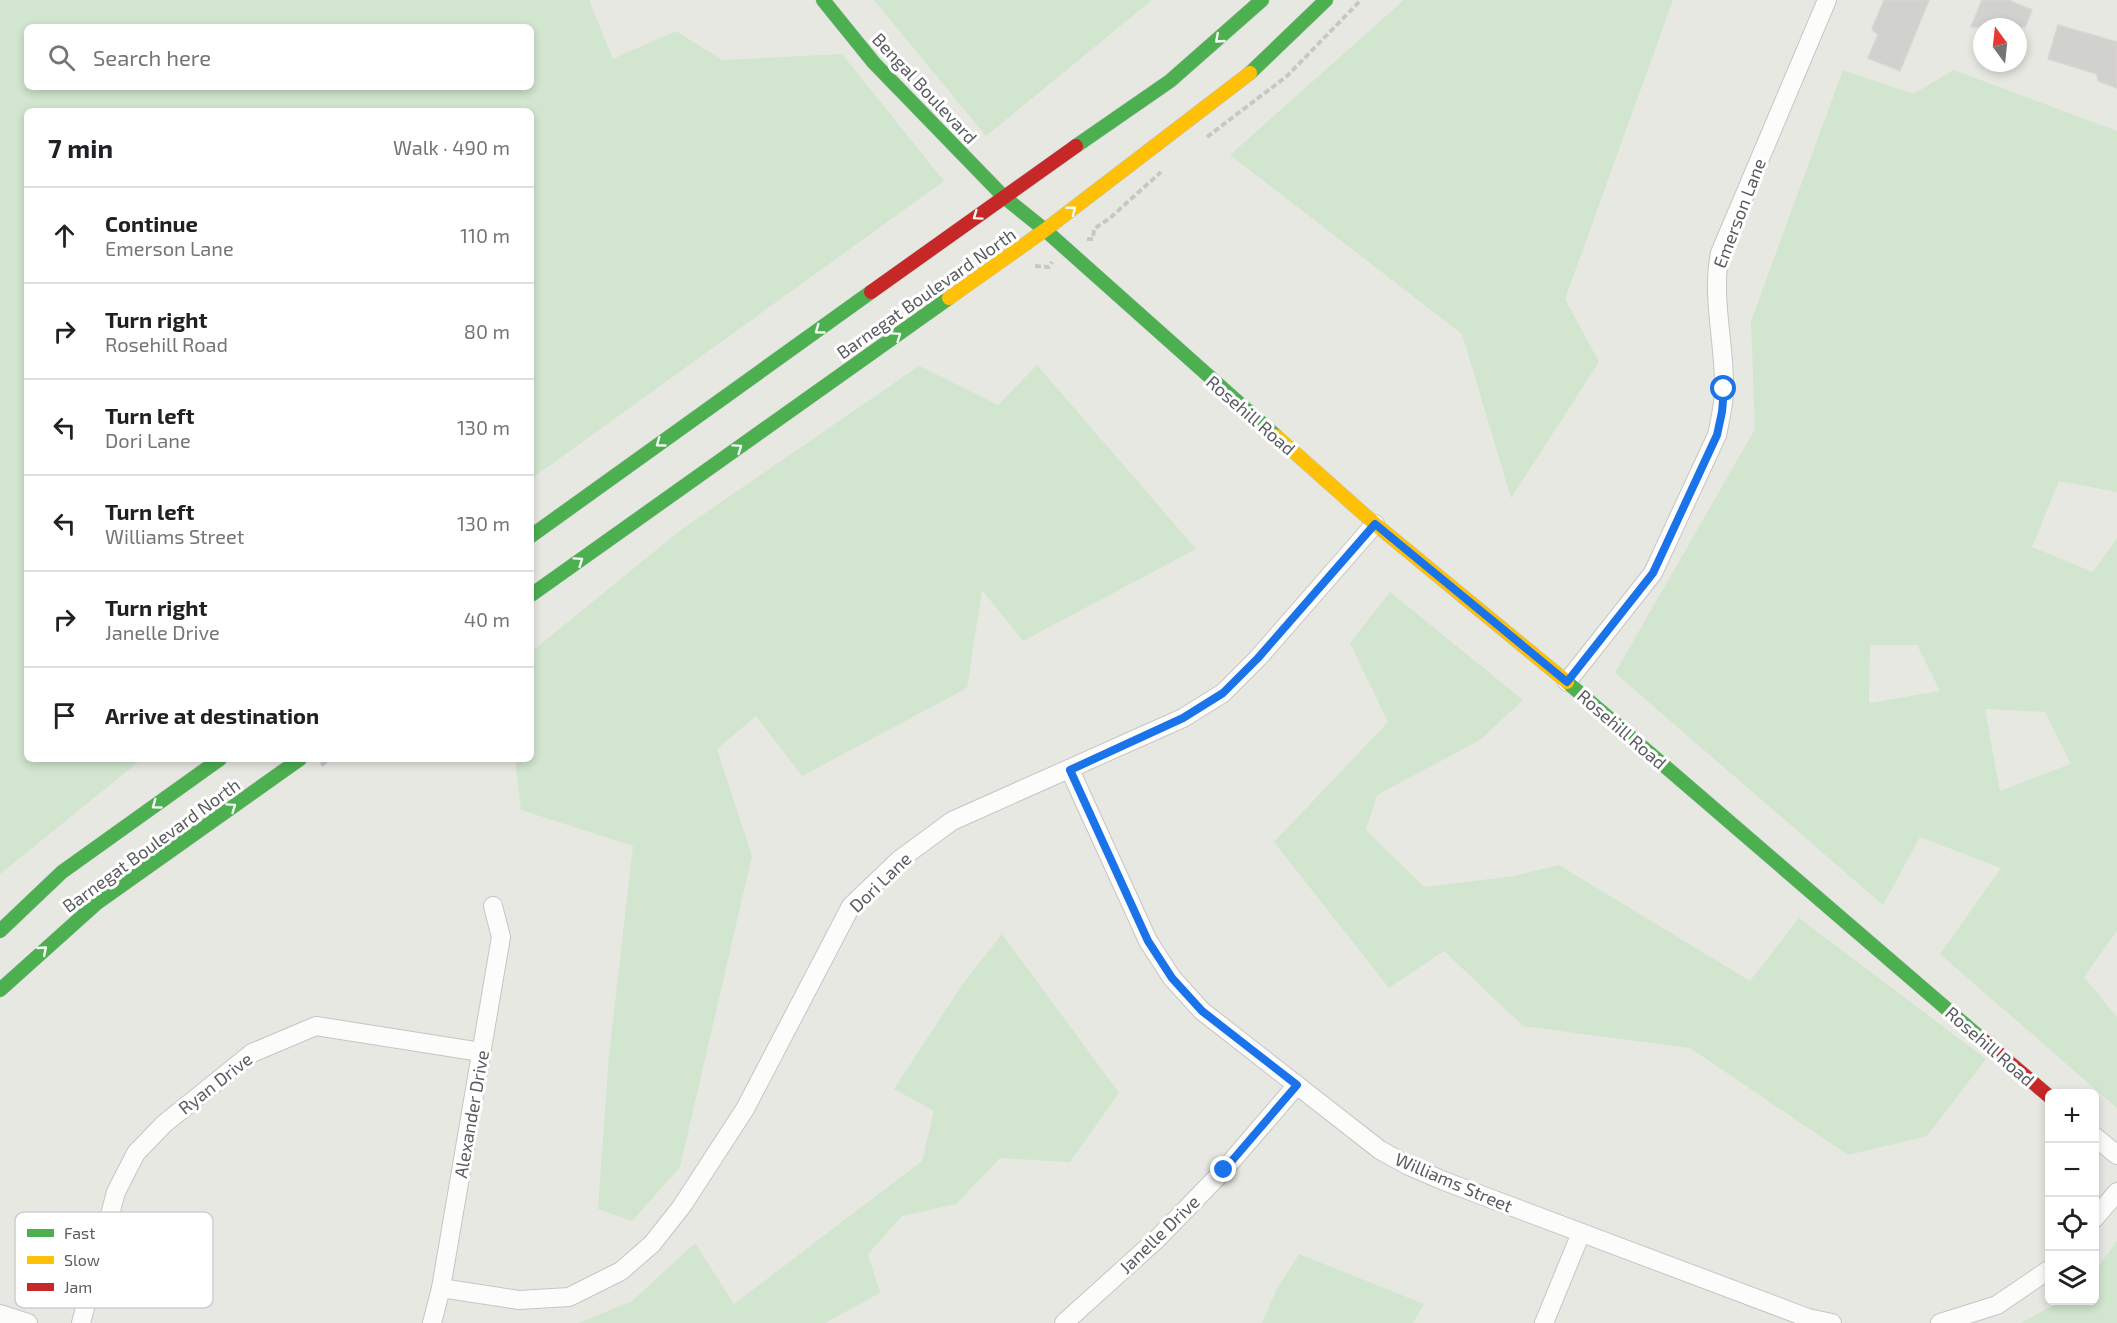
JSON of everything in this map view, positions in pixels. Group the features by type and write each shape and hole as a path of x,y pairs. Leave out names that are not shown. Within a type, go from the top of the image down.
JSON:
{"street":[{"name":"Bengal Boulevard","path":"823,0 874,63 1004,197"},
{"name":"Barnegat Boulevard North","path":"534,534 1170,81 1262,0"},
{"name":"Barnegat Boulevard North","path":"534,593 1046,231 1242,80 1326,0"},
{"name":"Emerson Lane","path":"1567,682 1653,573 1717,435 1724,389 1716,275 1720,253 1827,0"},
{"name":"Rosehill Road","path":"1004,197 1046,231 1375,524 1567,682 2045,1094"},
{"name":"Dori Lane","path":"441,1288 519,1300 569,1297 621,1271 652,1244 682,1206 745,1109 851,906 899,860 952,821 1183,718 1223,693 1258,658 1375,524"},
{"name":"Barnegat Boulevard North","path":"0,931 62,872 216,762"},
{"name":"Barnegat Boulevard North","path":"0,990 97,903 296,762"},
{"name":"Williams Street","path":"1070,770 1148,941 1172,978 1202,1011 1380,1150 1409,1167 1581,1233 1808,1318 1832,1323"},
{"name":"Alexander Drive","path":"432,1323 441,1288 501,937 493,906"},
{"name":"Ryan Drive","path":"111,1212 116,1192 136,1153 164,1124 252,1053 316,1026 481,1052"},
{"name":"Janelle Drive","path":"1064,1323 1157,1239 1224,1170 1297,1085"},
{"path":"2099,1140 2117,1155"},
{"path":"2099,1213 2117,1192"},
{"path":"1544,1323 1581,1233"},
{"path":"1940,1323 1997,1305 2045,1272"},
{"name":"Ryan Drive","path":"81,1323 85,1308"},
{"path":"0,1314 28,1323"}],"path":[{"path":"1084,239 1093,239 1094,229 1110,218"},
{"path":"1088,223 1097,227"}],"green space":[{"path":"0,0 589,0 613,59 676,31 722,60 842,54 944,181 534,477 534,108 24,108 24,762 138,762 0,874"},
{"path":"874,0 1152,0 986,136"},
{"path":"1404,0 1673,0 1565,299 1599,362 1511,498 1462,334 1230,155"},
{"path":"1843,70 1913,94 1954,70 2117,131 2117,492 2059,481 2032,547 2093,572 2117,538 2117,931 2084,977 2117,1017 2117,1108 2099,1092 2099,1089 2095,1089 1940,954 2001,868 1920,837 1883,905 1615,673 1755,429 1751,321","holes":["1870,645 1917,645 1940,691 1869,703","1985,709 2045,712 2071,764 2000,791"]},
{"path":"1037,365 1196,549 1023,641 982,590 967,688 802,776 756,716 717,749 752,856 680,1167 632,1221 598,1209 609,1055 633,846 521,810 515,762 534,762 534,650 682,529 919,366 998,405"},
{"path":"1390,592 1523,700 1480,740 1377,795 1366,830 1424,887 1514,876 1559,865 1750,981 1799,918 1986,1059 1927,1136 1848,1155 1690,1048 1523,1026 1444,951 1389,988 1274,842 1388,722 1350,643"},
{"path":"1002,934 1119,1093 1070,1162 1000,1158 956,1204 902,1216 868,1254 880,1293 825,1323 579,1323 632,1301 695,1243 734,1304 922,1161 934,1111 894,1089 964,982"},
{"path":"2117,1241 2117,1323 2021,1323 2053,1305 2099,1305 2099,1266"},
{"path":"1299,1254 1424,1304 1413,1323 1262,1323 1276,1291"}],"building":[{"path":"1884,0 1929,0 1900,71 1868,58 1878,35 1872,29"},
{"path":"1982,0 2008,0 2032,10 2027,22 2027,18 1975,18"},
{"path":"2058,25 2117,42 2117,88 2098,81 2097,74 2048,59"}],"traffic: fast":[{"path":"823,0 874,63 1004,197 1045,230 1276,436"},
{"path":"1076,146 1170,81 1262,0"},
{"path":"1250,73 1326,0"},
{"path":"534,534 871,292"},
{"path":"534,593 949,298"},
{"path":"1567,682 1984,1041"},
{"path":"0,931 62,872 216,762"},
{"path":"0,990 97,903 296,762"}],"traffic: slow":[{"path":"949,298 1045,230 1250,73"},
{"path":"1276,436 1375,524 1567,682"}],"traffic: jam":[{"path":"871,292 1076,146"},
{"path":"1984,1041 2045,1093"}],"route":[{"path":"1224,1170 1297,1085 1202,1011 1172,978 1148,941 1070,770 1183,718 1223,693 1258,658 1375,524 1567,682 1653,573 1717,435 1724,389"}]}
